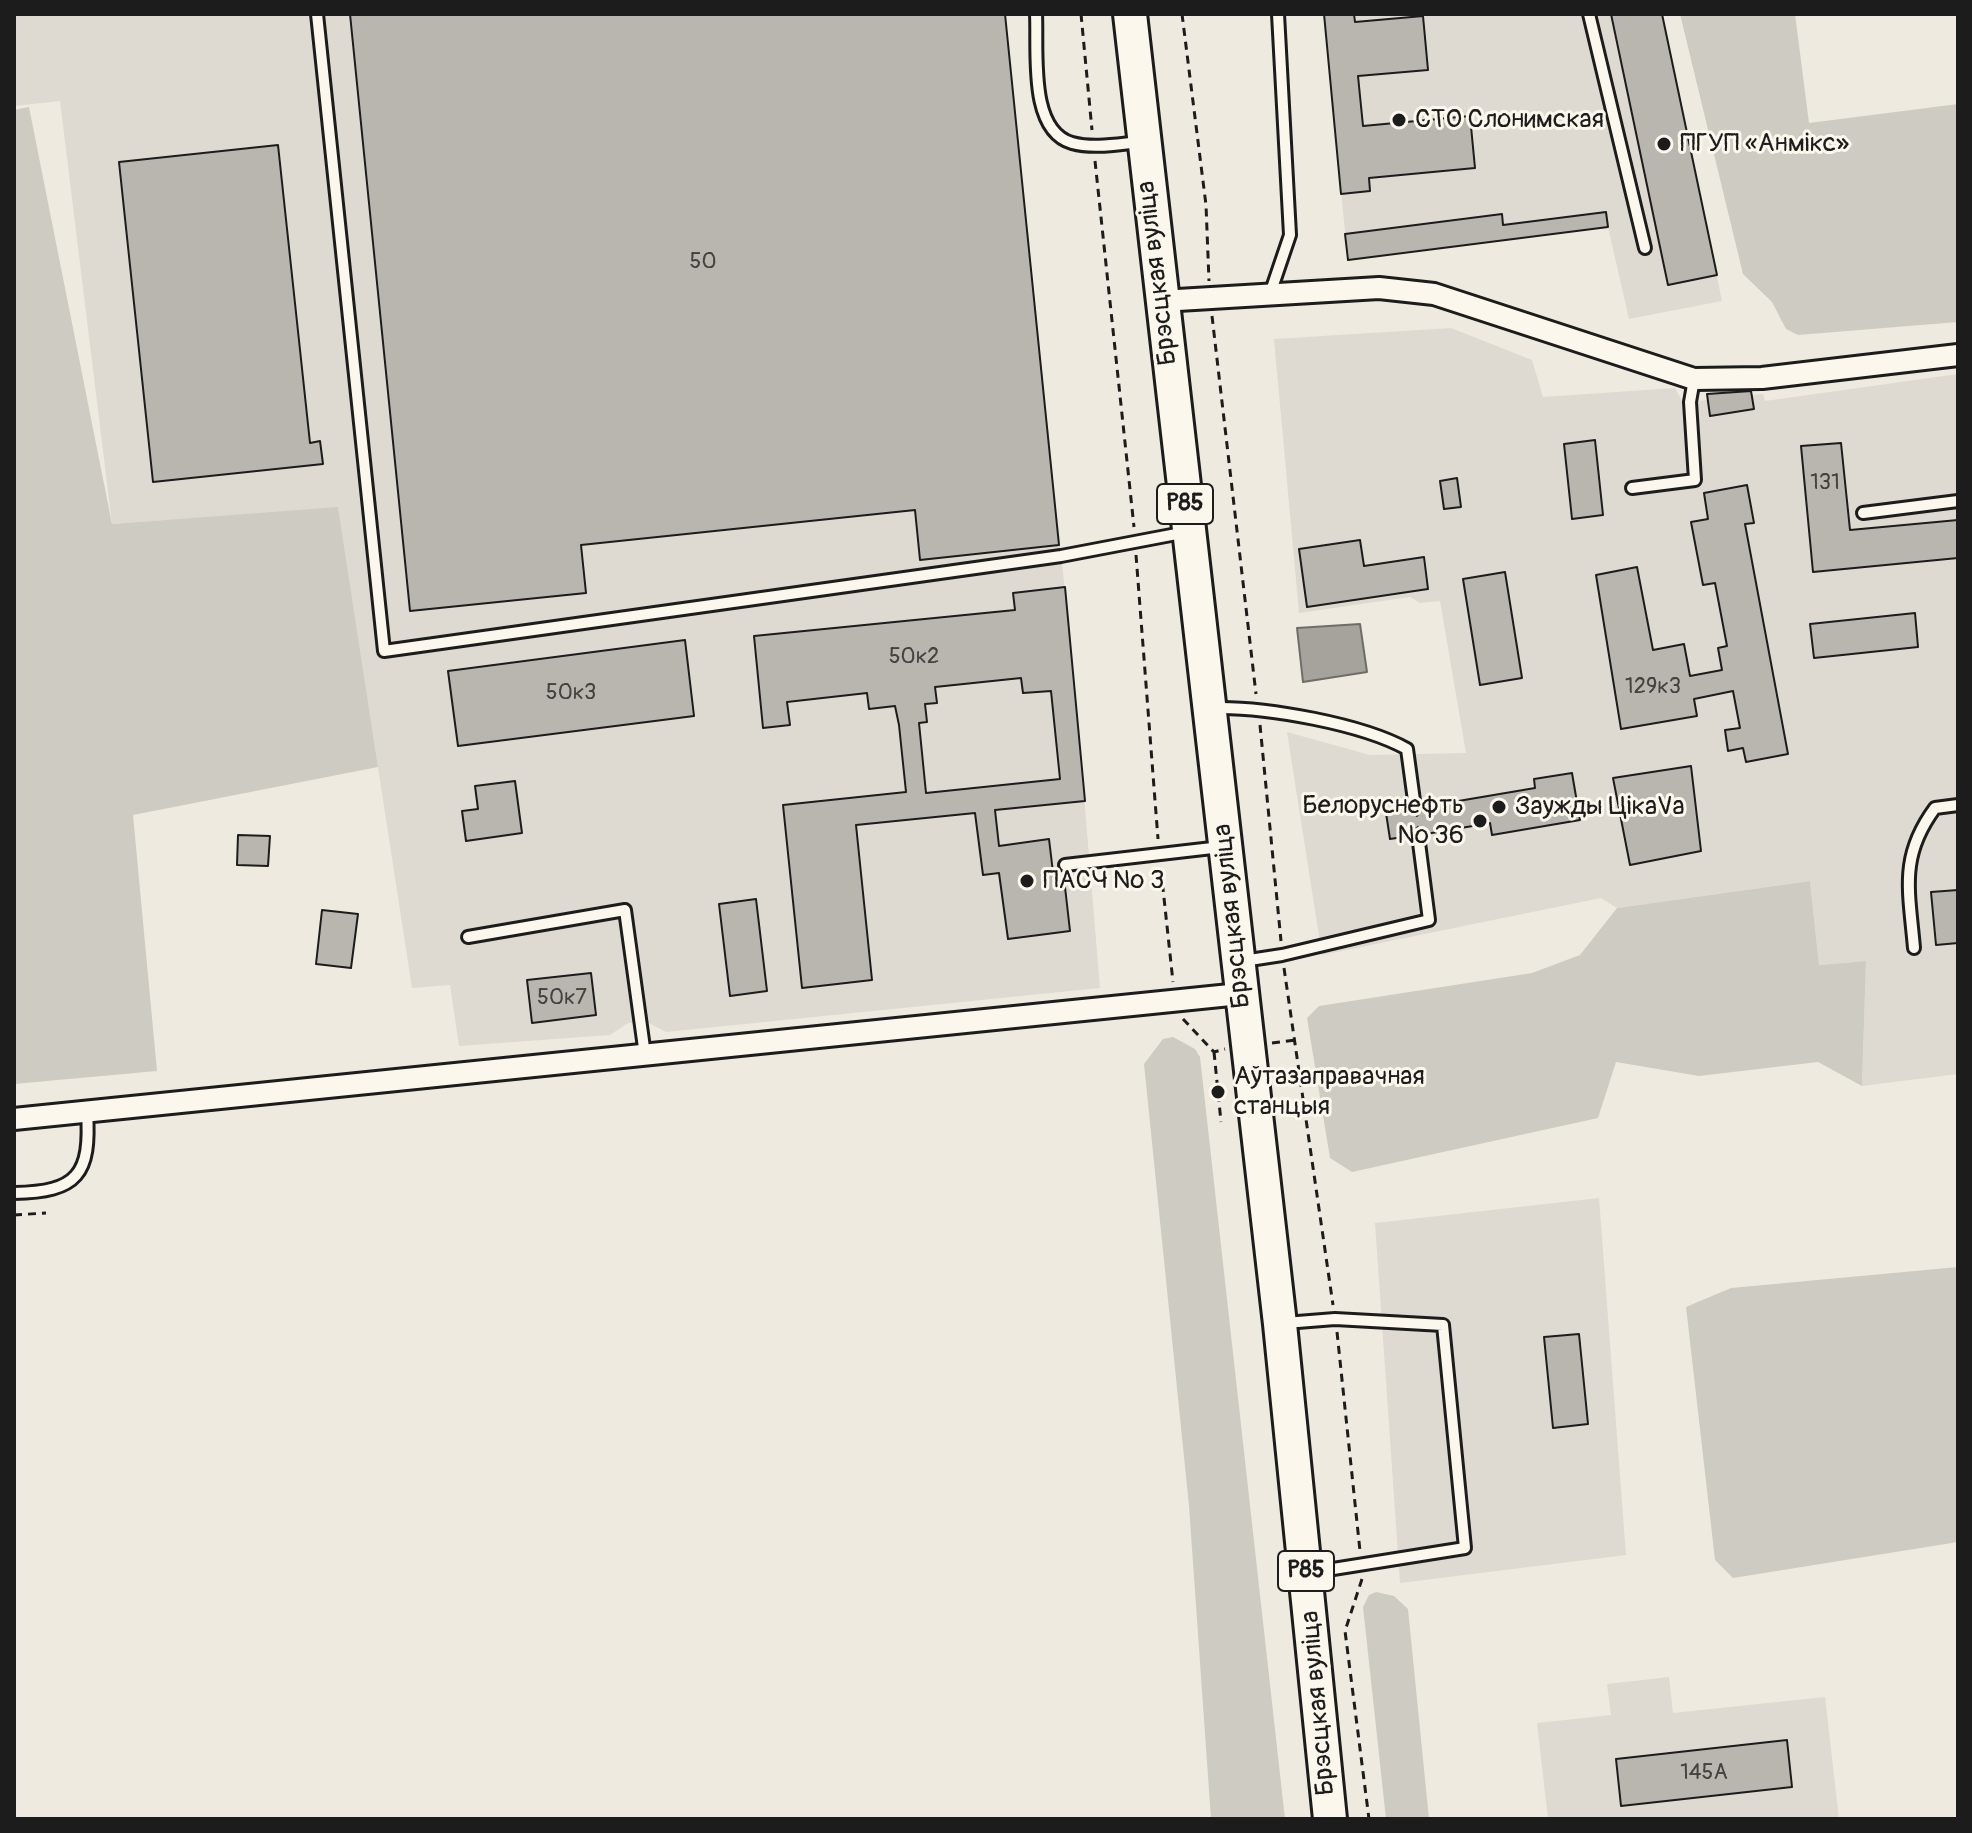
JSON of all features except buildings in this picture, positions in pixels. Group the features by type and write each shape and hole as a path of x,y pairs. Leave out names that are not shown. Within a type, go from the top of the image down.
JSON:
{"main road":[{"name":"Брэсцкая вуліца","path":"1130,14 1142,142 1227,846 1240,994 1280,1324 1330,1819"}],"street":[{"path":"1161,301 1379,288 1434,294 1694,379 1762,378 1958,355"},
{"path":"14,1119 1240,994"}],"lane":[{"path":"317,14 384,651 1061,556 1189,532"},
{"path":"1036,14 1041,108 1049,128 1069,142 1093,146 1142,142"},
{"path":"1270,294 1290,235 1278,14"},
{"path":"1589,14 1645,248"},
{"path":"1632,488 1695,480 1690,402 1694,379"},
{"path":"1863,513 1958,501"},
{"path":"1210,708 1258,709 1385,737 1407,749 1415,808"},
{"path":"1914,948 1908,875 1913,845 1935,808 1958,805"},
{"path":"1237,962 1282,955 1429,920 1418,835"},
{"path":"1065,865 1227,846"},
{"path":"468,937 625,910 645,1055"},
{"path":"14,1193 68,1186 79,1175 89,1153 87,1112"},
{"path":"1280,1324 1335,1319 1443,1325 1465,1548 1306,1573"}],"path":[{"path":"1081,14 1135,542 1159,855 1175,1000 1177,1013 1214,1052 1221,1122"},
{"path":"1182,14 1206,205 1209,297 1258,709 1282,955 1335,1319 1361,1566 1362,1582 1345,1631 1369,1819"},
{"path":"1214,1052 1295,1040"},
{"path":"14,1215 46,1213"}],"shaded area":[{"path":"14,14 1005,14 1075,688 1100,988 666,1032 649,1023 628,1023 610,1035 459,1046 450,985 412,988 338,508 112,524 60,101 14,106"},
{"path":"1324,14 1662,14 1722,301 1629,319 1608,227 1348,260 1333,113 1348,111 1346,86 1331,87"},
{"path":"1680,14 1795,14 1809,123 1958,104 1958,322 1798,335 1786,329 1772,302 1743,274"},
{"path":"29,107 112,524 338,507 378,767 133,815 157,1071 14,1084 14,110"},
{"path":"1451,328 1532,360 1543,397 1675,388 1682,401 1690,402 1707,400 1707,394 1751,387 1752,395 1763,394 1765,401 1958,374 1958,1074 1862,1086 1866,961 1819,965 1810,881 1617,908 1601,898 1322,955 1287,732 1370,755 1466,753 1440,601 1420,603 1410,597 1299,613 1274,339"},
{"path":"1360,624 1367,672 1303,682 1297,628"},
{"path":"1810,881 1819,965 1866,961 1862,1086 1818,1062 1699,1076 1616,1062 1598,1118 1352,1172 1330,1158 1307,1018 1319,1006 1532,973 1580,955 1617,908"},
{"path":"1173,1037 1195,1049 1200,1057 1285,1819 1211,1819 1189,1506 1144,1064 1163,1039"},
{"path":"1599,1198 1626,1555 1400,1583 1375,1223"},
{"path":"1958,1267 1958,1542 1733,1578 1715,1560 1686,1307 1731,1288"},
{"path":"1376,1592 1394,1596 1408,1609 1429,1819 1386,1819 1363,1607 1369,1595"},
{"path":"1669,1677 1673,1713 1825,1697 1839,1819 1548,1819 1537,1723 1611,1715 1607,1684"}],"place":[{"name":"СТО Слонимская","path":"1399,120"},
{"name":"ПГУП «Анмікс»","path":"1664,144"},
{"name":"Заужды ЦікаVа","path":"1499,807"},
{"name":"Белоруснефть № 36","path":"1480,821"},
{"name":"ПАСЧ № 3","path":"1027,881"},
{"name":"Аўтазаправачная станцыя","path":"1218,1092"}]}
